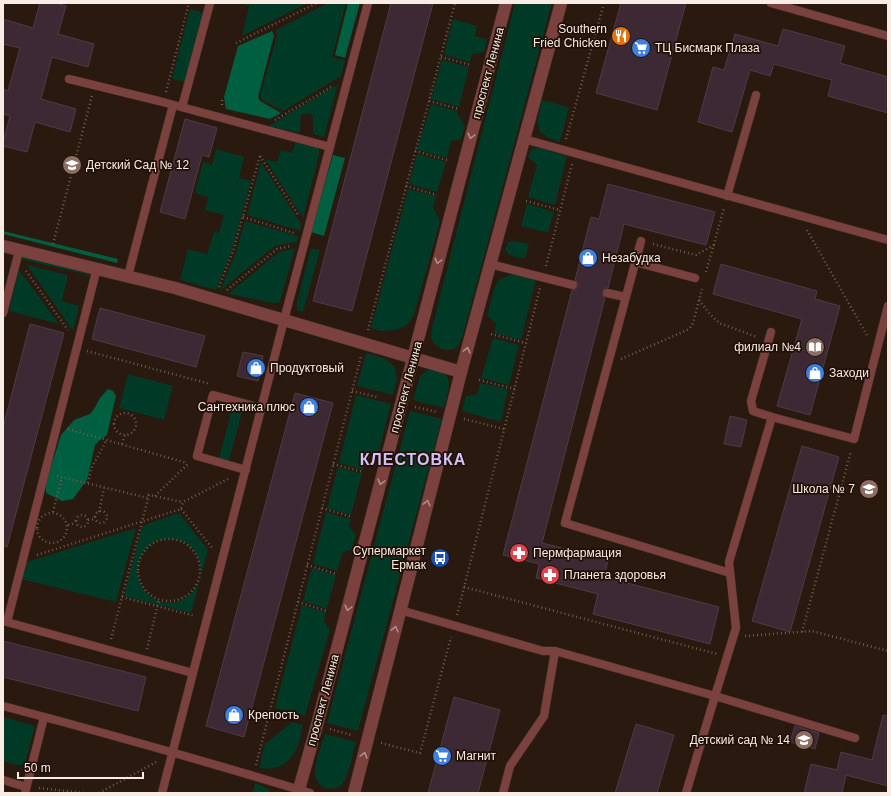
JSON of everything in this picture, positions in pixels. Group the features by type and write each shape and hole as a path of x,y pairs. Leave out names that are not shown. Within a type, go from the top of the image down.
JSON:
{"street":[{"name":"проспект Ленина","path":"302,792 317,726 506,3"},
{"path":"354,793 461,372 561,3"},
{"path":"3,246 18,255 97,268 175,288 461,372"}],"lane":[{"path":"182,107 210,3"},
{"path":"162,793 261,408 368,3"},
{"path":"771,3 888,36"},
{"path":"69,78 330,147"},
{"path":"727,196 756,95"},
{"path":"128,276 173,105"},
{"path":"524,139 888,240"},
{"path":"641,241 564,523 730,573"},
{"path":"3,313 18,255"},
{"path":"635,262 695,278"},
{"path":"490,264 573,285"},
{"path":"97,268 23,559 5,622 193,673"},
{"path":"607,293 625,297"},
{"path":"771,332 751,401 753,411 854,439 888,306"},
{"path":"246,470 197,456 213,395 261,408"},
{"path":"686,793 714,696 736,628 728,562 772,417"},
{"path":"400,610 543,651 555,651 855,738"},
{"path":"503,793 510,766 544,716 555,651"},
{"path":"3,706 254,775 302,792"},
{"path":"3,780 26,790 44,717"}],"path":[{"path":"163,102 189,3"},
{"path":"236,43 317,3"},
{"path":"254,775 364,344 455,3"},
{"path":"563,150 604,3"},
{"path":"441,57 471,65"},
{"path":"261,128 348,77"},
{"path":"52,248 95,85"},
{"path":"429,101 459,110"},
{"path":"415,151 447,160"},
{"path":"378,742 420,753 575,154"},
{"path":"214,300 233,251 260,156 306,236"},
{"path":"406,186 437,194"},
{"path":"705,279 727,196"},
{"path":"526,201 560,210"},
{"path":"799,215 876,351"},
{"path":"243,217 306,236"},
{"path":"214,300 277,249 306,236"},
{"path":"641,241 696,255 714,244"},
{"path":"18,255 78,346 212,384"},
{"path":"607,366 690,328 703,286"},
{"path":"699,300 709,313 720,323 769,341"},
{"path":"491,334 526,343"},
{"path":"479,380 515,389"},
{"path":"352,391 377,397"},
{"path":"412,406 439,413"},
{"path":"122,444 125,435 134,430 136,420 132,414 121,413 118,415 114,425 118,432 125,435"},
{"path":"461,418 504,429"},
{"path":"57,426 189,463"},
{"path":"802,632 854,439"},
{"path":"88,483 91,469 106,440"},
{"path":"155,496 197,456"},
{"path":"333,464 363,472"},
{"path":"109,650 141,521 149,495 183,502 246,470"},
{"path":"45,473 148,498"},
{"path":"53,512 62,477"},
{"path":"96,519 96,514 99,512 104,488"},
{"path":"23,559 180,509 183,502"},
{"path":"322,508 352,517"},
{"path":"180,509 222,561"},
{"path":"96,519 96,521 100,523 107,520 106,514 103,511 99,512"},
{"path":"53,512 62,516 68,525 68,530 64,539 59,542 50,543 41,538 38,534 37,529 40,519 48,513 53,512"},
{"path":"76,523 76,519 80,516 84,516 88,520 96,519"},
{"path":"76,523 78,527 82,528 87,524 88,520"},
{"path":"68,525 76,523"},
{"path":"177,540 186,544 193,551 198,560 200,569 199,579 194,588 179,600 159,600 150,595 143,587 139,577 138,566 141,556 156,542 177,540"},
{"path":"307,565 338,574"},
{"path":"464,587 727,657"},
{"path":"122,597 207,619"},
{"path":"145,660 159,600"},
{"path":"298,602 327,611"},
{"path":"733,637 812,631 888,651"},
{"path":"269,714 291,719"},
{"path":"330,729 351,735"},
{"path":"99,793 162,758"},
{"path":"26,790 84,793"}],"green space":[{"path":"241,3 308,3 242,36 249,6"},
{"path":"328,3 346,3 332,57 345,60 341,76 283,111 262,100 260,95 277,36 276,30"},
{"path":"348,3 360,3 345,58 335,55"},
{"path":"515,3 552,3 463,335 457,347 446,350 438,347 432,341 432,328"},
{"path":"190,9 204,13 187,82 172,79"},
{"path":"453,19 477,26 475,36 487,39 484,52 472,54 470,62 444,55"},
{"path":"272,31 274,36 258,97 260,101 281,113 270,119 226,109 224,97 238,46"},
{"path":"442,60 469,67 459,107 431,99"},
{"path":"338,84 324,137 313,134 313,116 309,114 301,115 300,133 269,126"},
{"path":"542,100 569,107 560,142 549,138 540,132 537,122"},
{"path":"431,104 458,111 457,114 465,126 461,139 451,141 447,158 417,150"},
{"path":"296,140 313,145 319,149 319,155 303,218 265,159 277,162 281,150 292,153"},
{"path":"539,148 567,156 555,205 528,197 537,165 528,157 532,149"},
{"path":"216,149 244,157 239,178 251,181 232,250 216,290 180,280 188,249 207,254 214,232 219,233 224,215 205,210 208,197 195,193 203,162 212,165"},
{"path":"417,154 446,162 437,192 409,184"},
{"path":"333,155 345,158 324,236 311,232"},
{"path":"261,162 301,224 300,231 247,215"},
{"path":"408,189 436,196 433,207 440,221 414,315 406,326 395,330 380,331 371,328"},
{"path":"527,204 554,212 548,233 521,226"},
{"path":"245,221 298,236 297,242 275,246 220,291 236,252"},
{"path":"3,231 118,259 117,263 3,234"},
{"path":"515,241 529,244 525,258 512,256 505,250 508,242"},
{"path":"295,248 280,302 273,303 228,294 279,252"},
{"path":"311,248 320,250 303,312 297,310 297,302"},
{"path":"21,254 94,272 93,276 20,259"},
{"path":"27,265 68,275 62,301 79,306 73,331"},
{"path":"19,270 59,324 9,311"},
{"path":"509,275 523,275 536,279 521,340 494,333 496,323 487,316 494,289 499,280"},
{"path":"493,338 519,345 509,385 481,378"},
{"path":"366,353 384,358 395,367 397,379 393,395 357,386"},
{"path":"427,370 437,370 443,372 447,376 449,387 444,408 413,400 420,376"},
{"path":"128,374 173,386 164,420 119,408"},
{"path":"480,383 508,389 501,422 462,411 466,396 477,394"},
{"path":"108,389 113,391 116,396 107,435 95,445 87,480 73,499 62,501 46,493 46,483 61,435 74,420 90,414 100,398"},
{"path":"356,395 391,404 379,451 368,453 363,470 339,463"},
{"path":"234,401 244,404 228,465 218,462"},
{"path":"410,411 442,419 358,731 327,723"},
{"path":"338,467 362,474 351,515 327,508"},
{"path":"326,512 351,519 349,526 356,534 352,549 343,552 337,571 313,564"},
{"path":"179,513 208,550 191,613 124,596 142,526","holes":["162,539 173,539 187,543 192,547 199,558 201,571 198,584 190,595 173,603 162,602 152,598 145,591 137,572 139,561 144,551 150,545"]},
{"path":"136,528 116,602 21,579 24,563"},
{"path":"312,568 336,575 327,609 303,601"},
{"path":"302,605 326,612 324,621 330,630 305,716 275,708"},
{"path":"3,717 35,726 25,763 23,764 14,765 3,761"},
{"path":"292,722 303,725 296,750 293,755 285,763 275,768 259,768 265,744"},
{"path":"325,734 356,742 349,769 343,783 337,788 331,789 320,785 315,776 317,761"},
{"path":"255,783 264,787 272,793 252,793"}],"building":[{"path":"40,3 56,3 66,6 58,34 94,44 88,67 52,57 41,99 76,109 70,132 35,122 27,152 3,146 10,116 3,114 3,89 8,91 20,48 3,44 3,19 33,28"},
{"path":"391,3 433,3 352,311 313,301"},
{"name":"ТЦ Бисмарк Плаза","path":"621,3 686,3 657,110 596,93"},
{"path":"783,29 845,46 840,63 888,77 888,113 828,96 832,80 774,64 770,76 750,70 732,132 698,122 713,67 724,70 735,34 778,46"},
{"path":"185,119 217,128 209,157 202,155 185,219 160,212"},
{"path":"608,184 715,212 706,245 624,224 608,288 605,288 602,291 602,295 605,298 542,543 608,560 604,577 719,607 710,644 593,614 598,594 536,578 539,564 503,555 572,290 575,290 578,287 578,283 575,280 591,217 599,219"},
{"path":"721,264 817,291 815,299 840,306 810,415 777,406 802,319 713,294"},
{"path":"100,308 205,336 196,367 92,339"},
{"path":"30,324 64,333 7,547 3,546 3,428"},
{"path":"243,352 263,356 258,381 237,376"},
{"path":"295,393 333,403 244,737 206,726"},
{"path":"730,416 747,420 741,447 724,444"},
{"path":"802,446 839,457 790,632 752,621"},
{"path":"3,641 146,677 138,711 3,677"},
{"path":"454,697 500,710 478,793 428,793"},
{"path":"883,715 888,716 888,786 846,775 842,793 804,793 811,764 837,770 841,752 872,760"},
{"path":"636,724 674,735 657,793 615,793"},
{"path":"795,726 819,733 815,749 790,742"}],"place":[{"name":"Southern Fried Chicken","path":"621,36"},
{"name":"ТЦ Бисмарк Плаза","path":"641,48"},
{"name":"Детский Сад № 12","path":"72,165"},
{"name":"Незабудка","path":"588,258"},
{"name":"филиал №4","path":"815,347"},
{"name":"Продуктовый","path":"256,368"},
{"name":"Заходи","path":"815,373"},
{"name":"Сантехника плюс","path":"309,407"},
{"name":"Школа № 7","path":"869,489"},
{"name":"Пермфармация","path":"519,553"},
{"name":"Супермаркет Ермак","path":"440,558"},
{"name":"Планета здоровья","path":"550,575"},
{"name":"Крепость","path":"234,715"},
{"name":"Детский сад № 14","path":"804,740"},
{"name":"Магнит","path":"442,756"}],"district":[{"name":"КЛЕСТОВКА","path":"413,459"}]}
